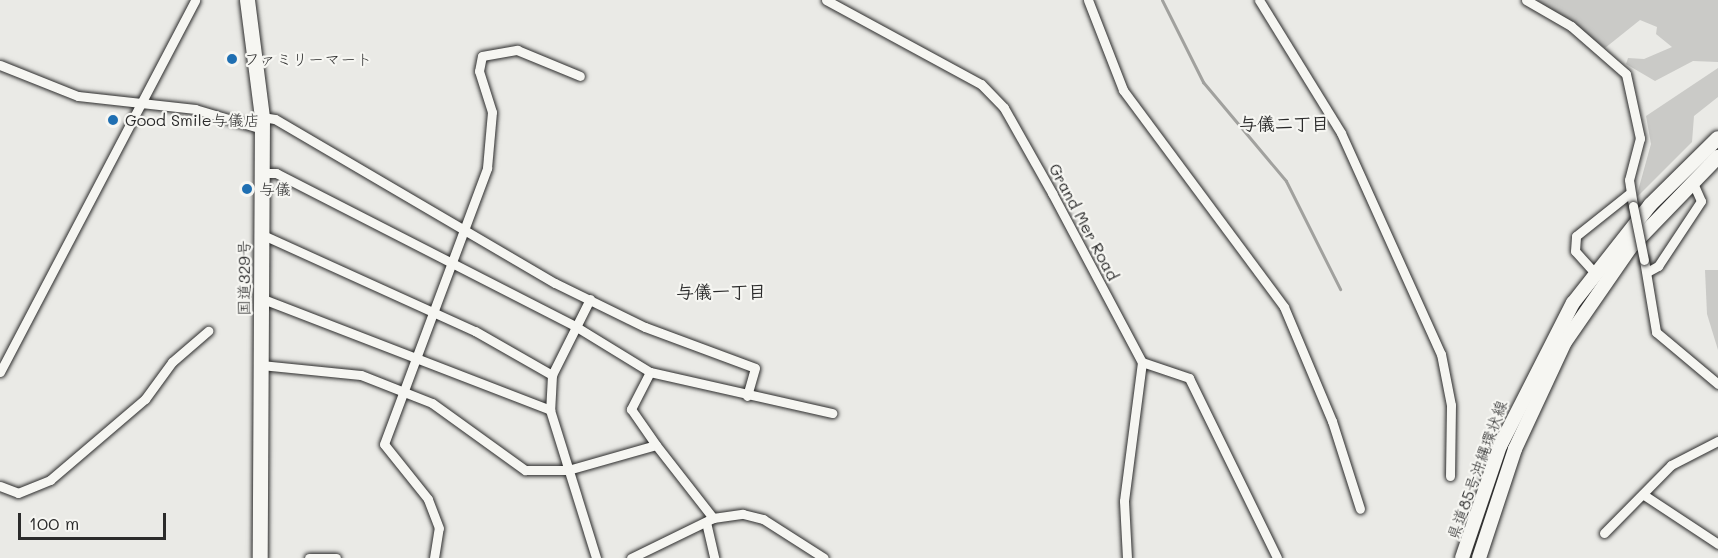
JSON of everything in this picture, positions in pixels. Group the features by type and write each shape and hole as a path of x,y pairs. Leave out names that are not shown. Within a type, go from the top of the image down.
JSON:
{"highway":[{"name":"国道329号","path":"247,0 262,123 260,558"}],"main road":[{"name":"県道85号沖縄環状線","path":"1462,558 1479,507 1538,364 1590,278 1650,205 1718,138"},
{"name":"県道85号沖縄環状線","path":"1479,558 1493,513 1540,390 1592,300 1630,248 1692,181 1716,159"}],"street":[{"path":"0,372 140,99 195,0"},
{"name":"Grand Mer Road","path":"826,0 873,29 962,70 1004,108 1142,362"},
{"path":"1088,0 1123,90 1284,307 1332,421 1359,509"},
{"path":"1259,0 1337,123 1441,354 1451,405 1450,476"},
{"path":"1526,0 1571,26 1626,74 1640,138 1630,193 1647,272 1656,332 1718,384"},
{"path":"434,558 439,528 428,499 384,444 406,393 466,234 487,168 492,112 479,71 482,56 517,50 580,76"},
{"path":"0,65 78,96 140,99 262,123 275,119 466,234 590,299 754,368 747,396"},
{"path":"263,173 276,173 453,267 575,326 650,372 747,396 832,413"},
{"path":"1647,272 1658,266 1701,201 1692,181"},
{"path":"1590,278 1575,251 1576,236 1630,193"},
{"path":"262,236 435,315 552,375"},
{"path":"262,299 550,410"},
{"path":"590,299 552,375 550,410 596,558"},
{"path":"0,486 18,493 50,480 145,399 172,362 208,331"},
{"path":"1127,558 1124,501 1142,362 1189,378 1277,558"},
{"path":"261,365 322,368 432,403 525,470 568,470 656,445"},
{"path":"650,372 631,409 709,520 714,558"},
{"path":"1604,533 1644,495 1671,465 1718,441"},
{"path":"1644,495 1718,544"},
{"path":"631,558 709,520 743,514 763,519 824,558"},
{"path":"309,558 336,558"}],"shaded area":[{"path":"1537,0 1718,0 1718,62 1693,61 1655,81 1626,64 1628,58 1644,59 1672,47 1656,34 1657,27 1640,20 1605,48"},
{"path":"1718,68 1718,97 1694,116 1692,142 1636,198 1651,144 1646,116"},
{"path":"1705,270 1718,270 1718,350 1707,314"}],"waterway":[{"path":"1162,0 1203,82 1286,181 1340,289"}],"place":[{"name":"ファミリーマート","path":"232,59"},
{"name":"Good Smile与儀店","path":"113,120"},
{"name":"与儀","path":"247,189"}],"district":[{"name":"与儀二丁目","path":"1284,123"},
{"name":"与儀一丁目","path":"721,291"}]}
